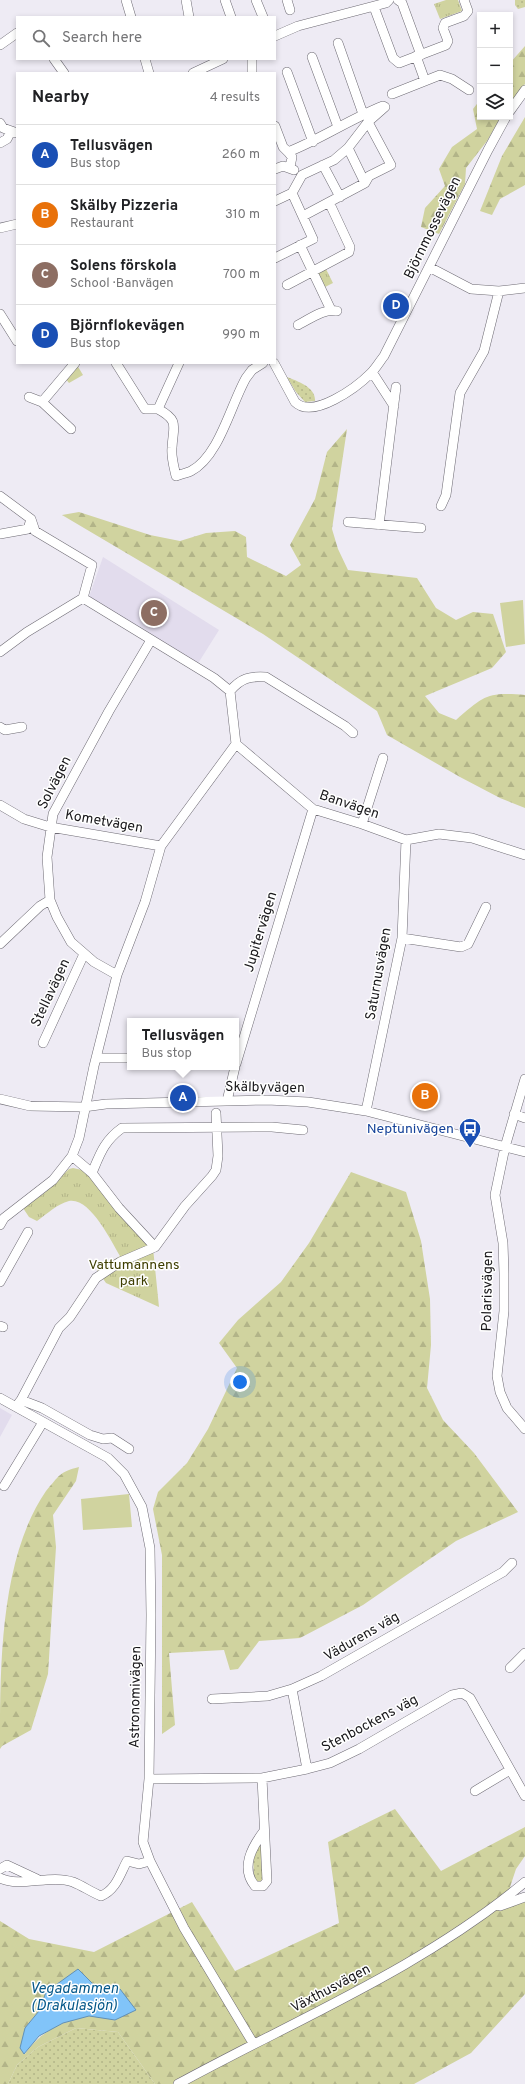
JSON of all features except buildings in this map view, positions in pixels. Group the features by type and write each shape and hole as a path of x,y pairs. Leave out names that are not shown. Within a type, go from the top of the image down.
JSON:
{"street":[{"path":"126,0 131,16"},
{"path":"186,0 189,16"},
{"path":"225,0 231,16"},
{"path":"256,0 263,16"},
{"path":"287,0 290,10"},
{"path":"364,0 371,8 393,58 399,63 446,45 448,42 444,28 445,23 464,16 468,11 464,0"},
{"path":"276,36 298,26 371,8 386,3 389,0"},
{"path":"398,0 402,3 425,81"},
{"path":"0,45 16,34"},
{"path":"338,43 363,114"},
{"path":"312,57 338,127"},
{"path":"55,60 63,72"},
{"path":"145,60 149,72"},
{"path":"194,72 202,64 219,60"},
{"path":"252,60 252,72"},
{"path":"287,72 313,142"},
{"path":"392,94 440,76 452,79 469,90"},
{"path":"513,107 525,90"},
{"path":"276,201 292,193 302,175 323,165 348,148 368,122 385,107 383,106 363,114 313,142 288,152"},
{"name":"Björnmossevägen","path":"275,364 295,402 305,407 314,408 348,390 372,372 384,356 504,120"},
{"path":"302,216 365,183 370,176 391,165 368,122"},
{"path":"0,123 4,128 14,132 0,143"},
{"path":"276,128 283,146 292,157 290,167"},
{"path":"348,148 365,183"},
{"path":"323,165 340,197"},
{"path":"276,169 283,166 290,167 302,175"},
{"path":"276,254 314,239 292,193"},
{"path":"287,284 349,252 350,247 329,202"},
{"path":"0,228 16,224"},
{"path":"298,325 334,310 312,271 300,245"},
{"path":"429,268 471,289 499,291 525,288"},
{"path":"441,506 446,495 460,393 484,351 499,291"},
{"path":"0,314 16,339"},
{"path":"42,402 74,364"},
{"path":"117,364 145,409 158,408 170,415 174,421 172,455 176,476 191,471 204,461 212,449 246,378 252,370 261,364"},
{"path":"158,408 179,364"},
{"path":"372,372 394,406"},
{"path":"379,525 396,387"},
{"path":"30,397 42,402 71,428"},
{"path":"0,496 31,519 35,531 92,564 83,598 27,632 0,652"},
{"path":"0,534 28,529 31,519"},
{"path":"348,522 421,528"},
{"path":"0,1225 4,1218 53,1180 72,1156 79,1138 84,1107 117,974 145,902 161,846 236,744 230,690 214,678 83,598"},
{"name":"Solvägen","path":"117,974 84,954 71,942 57,917 50,900 47,857 50,827 57,807 109,712 151,640"},
{"path":"230,690 250,676 266,677 346,726 353,733"},
{"path":"0,727 5,730 22,726"},
{"name":"Banvägen","path":"236,744 313,809 362,824 406,840"},
{"path":"362,824 383,758"},
{"name":"Kometvägen","path":"0,805 24,819 50,827 161,846"},
{"name":"Jupitervägen","path":"239,1046 313,809"},
{"path":"406,840 439,834 459,836 472,838 525,855"},
{"name":"Saturnusvägen","path":"366,1111 402,938 406,840"},
{"path":"0,944 40,906 50,900"},
{"path":"402,938 461,947 468,944 486,907"},
{"name":"Stellavägen","path":"43,1043 84,954"},
{"path":"96,1058 127,1058"},
{"path":"227,1101 234,1070"},
{"path":"505,1147 525,1079"},
{"name":"Skälbyvägen","path":"0,1099 30,1106 84,1107 106,1104 267,1100 308,1102 366,1111 525,1152"},
{"path":"129,1449 112,1438 103,1439 90,1434 42,1408 18,1403 59,1328 70,1316 96,1278 120,1262 155,1247 216,1170 218,1156 218,1127 216,1114"},
{"path":"514,1114 525,1118"},
{"path":"92,1173 104,1146 110,1137 122,1128 272,1127 303,1130"},
{"name":"Polarisvägen","path":"505,1147 495,1195 503,1243 504,1273 504,1311 497,1376 500,1392 507,1408 525,1429"},
{"path":"72,1156 92,1173 119,1208 155,1247"},
{"path":"0,1282 28,1232"},
{"name":"Astronomivägen","path":"0,1398 18,1403 43,1422 108,1458 124,1474 142,1507 150,1548 151,1615 149,1780 143,1842 150,1861 184,1928 253,2043"},
{"path":"4,1486 43,1422"},
{"name":"Vädurens väg","path":"212,1699 268,1696 292,1689 321,1676 503,1572 512,1563"},
{"path":"510,1668 525,1653"},
{"path":"292,1689 307,1769"},
{"name":"Stenbockens väg","path":"149,1780 262,1778 330,1763 359,1749 452,1695 462,1693 470,1698 525,1796"},
{"path":"475,1791 510,1770"},
{"path":"262,1778 267,1881 263,1886 255,1886 250,1880 248,1859 252,1847 264,1830"},
{"path":"0,1878 9,1882 38,1880 73,1882 101,1896 109,1893 127,1861 139,1864 150,1861"},
{"path":"2,1866 38,1880"},
{"name":"Växthusvägen","path":"492,1910 525,1882"},
{"name":"Växthusvägen","path":"178,2084 253,2043 366,1987 492,1910 525,1896"}],"shaded area":[{"path":"103,557 219,630 197,665 89,597"},
{"path":"0,1408 12,1415 0,1437"}],"green space":[{"path":"446,0 458,0 462,11 440,19 434,4"},
{"path":"515,0 525,0 525,7 518,9 515,5"},
{"path":"525,46 525,84 513,100 513,84 513,60"},
{"path":"477,104 477,120 499,120 487,141 466,168 465,184 439,234 421,227 425,208 445,186 439,169 452,147 477,129 473,109"},
{"path":"525,117 525,185 500,199 492,215 480,211 502,156"},
{"path":"326,269 333,283 325,287 318,273"},
{"path":"77,365 83,375 69,383 64,377"},
{"path":"287,377 309,388 315,401 305,402 296,392"},
{"path":"347,429 332,529 338,549 348,570 417,578 436,608 456,620 473,612 493,614 506,652 492,668 425,696 439,713 456,720 474,705 487,697 502,694 525,695 525,808 500,798 460,777 387,735 377,711 263,634 62,515 79,512 150,535 180,541 206,533 235,531 246,537 247,557 286,576 301,565 290,545 315,499 327,452"},
{"path":"523,600 525,644 506,647 500,603"},
{"name":"Vattumannens park","path":"73,1168 82,1170 90,1176 153,1248 159,1307 106,1283 97,1270 120,1256 99,1221 85,1206 77,1202 65,1202 37,1221 29,1217 23,1208 43,1194 69,1169"},
{"path":"351,1172 406,1192 421,1241 430,1299 431,1345 427,1388 443,1420 474,1453 518,1512 456,1541 363,1605 300,1638 259,1641 238,1669 230,1670 224,1650 169,1653 175,1725 162,1734 162,1555 153,1509 158,1492 187,1463 208,1429 237,1368 219,1343 238,1320 281,1282 309,1243"},
{"path":"79,1467 76,1481 53,1515 56,1547 48,1674 31,1730 2,1746 0,1749 2,1649 11,1580 19,1548 31,1518 46,1491 60,1475"},
{"path":"129,1494 132,1527 83,1530 81,1499"},
{"path":"395,1809 441,1871 525,1827 525,1856 516,1869 510,1887 521,1903 525,1902 525,1994 471,2053 414,2084 155,2084 118,2032 76,2028 38,2047 17,2065 8,2084 0,2084 0,1921 29,1939 94,1952 192,1902 235,1971 339,1923 328,1842","holes":["97,1988 120,1989 115,2020 90,2016 71,2019 53,2028 37,2040 25,2054 25,2028 39,2011"]},
{"path":"261,1842 265,1880 260,1885 254,1879 253,1853"},
{"path":"76,2028 118,2032 155,2084 8,2084 17,2065 38,2047"}],"water":[{"name":"Vegadammen (Drakulasjön)","path":"78,1969 97,1988 120,1989 136,2010 115,2020 89,2016 63,2023 39,2036 24,2054 20,2048 25,2028 39,2011 46,1992"}],"place":[{"name":"Björnflokevägen","path":"396,306"},
{"name":"Solens förskola","path":"154,613"},
{"name":"Skälby Pizzeria","path":"425,1096"},
{"name":"Tellusvägen","path":"183,1098"},
{"name":"Neptunivägen","path":"470,1148"}]}
